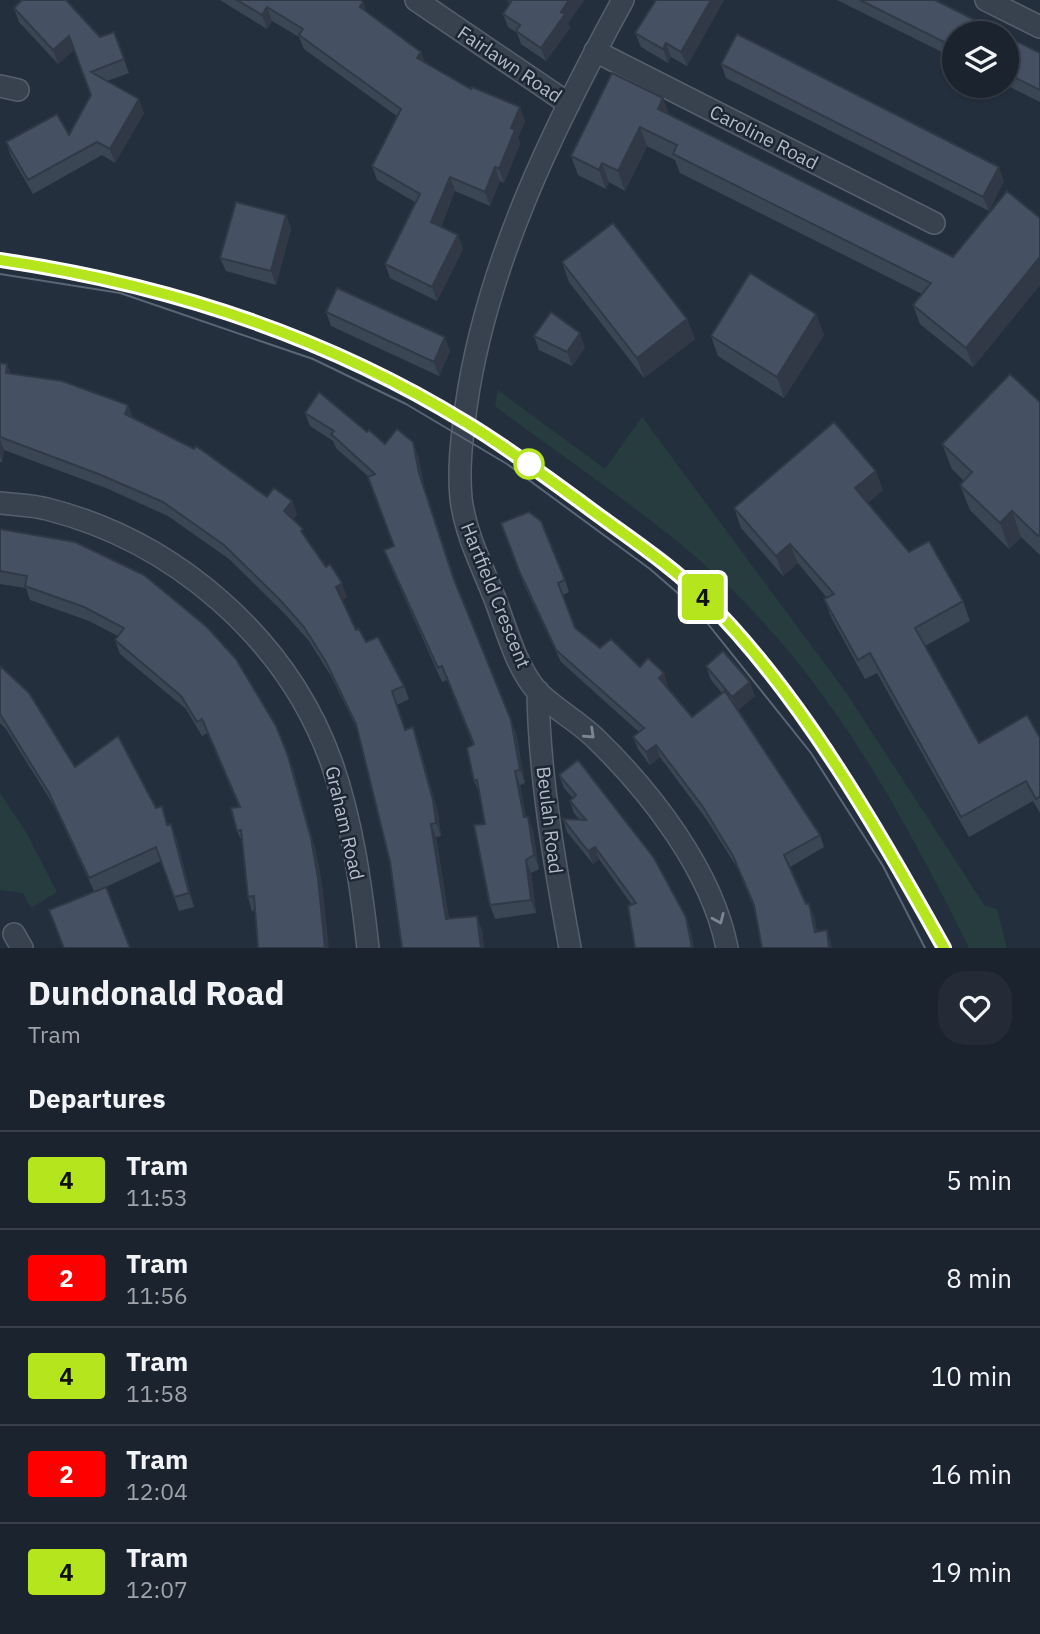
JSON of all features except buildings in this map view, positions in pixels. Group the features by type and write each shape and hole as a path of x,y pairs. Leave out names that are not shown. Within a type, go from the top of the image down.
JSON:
{"street":[{"name":"Fairlawn Road","path":"416,0 569,104"},
{"name":"Hartfield Crescent","path":"623,0 569,104 522,211 476,347 460,464 461,498 471,537 505,625 538,691 596,738 652,800 688,853 723,929 727,948"},
{"path":"986,0 1040,27"},
{"name":"Caroline Road","path":"595,51 934,223"},
{"name":"Graham Road","path":"0,503 46,509 128,539 164,559 223,601 258,638 310,715 330,759 344,806 362,899 368,948"},
{"name":"Beulah Road","path":"538,691 538,726 555,869 570,948"}],"green space":[{"path":"498,390 605,469 642,417 845,691 985,906 997,909 1007,948 969,948 893,804 865,758 835,712 768,627 730,588 674,539 495,406"},
{"path":"0,793 26,832 57,892 31,908 23,893 0,890"}],"tram line":[{"path":"0,260 91,274 165,291 254,320 342,357 426,399 481,432 632,539 678,574 706,600 774,677 806,720 866,812 943,948"},
{"name":"4","path":"0,260 122,281 211,306 319,347 414,393 515,453 658,559 706,599 747,644 849,788 899,867 944,948"},
{"path":"0,274 120,293 313,359 406,404 507,464 650,569 696,609 811,753 883,866 925,948"}]}
